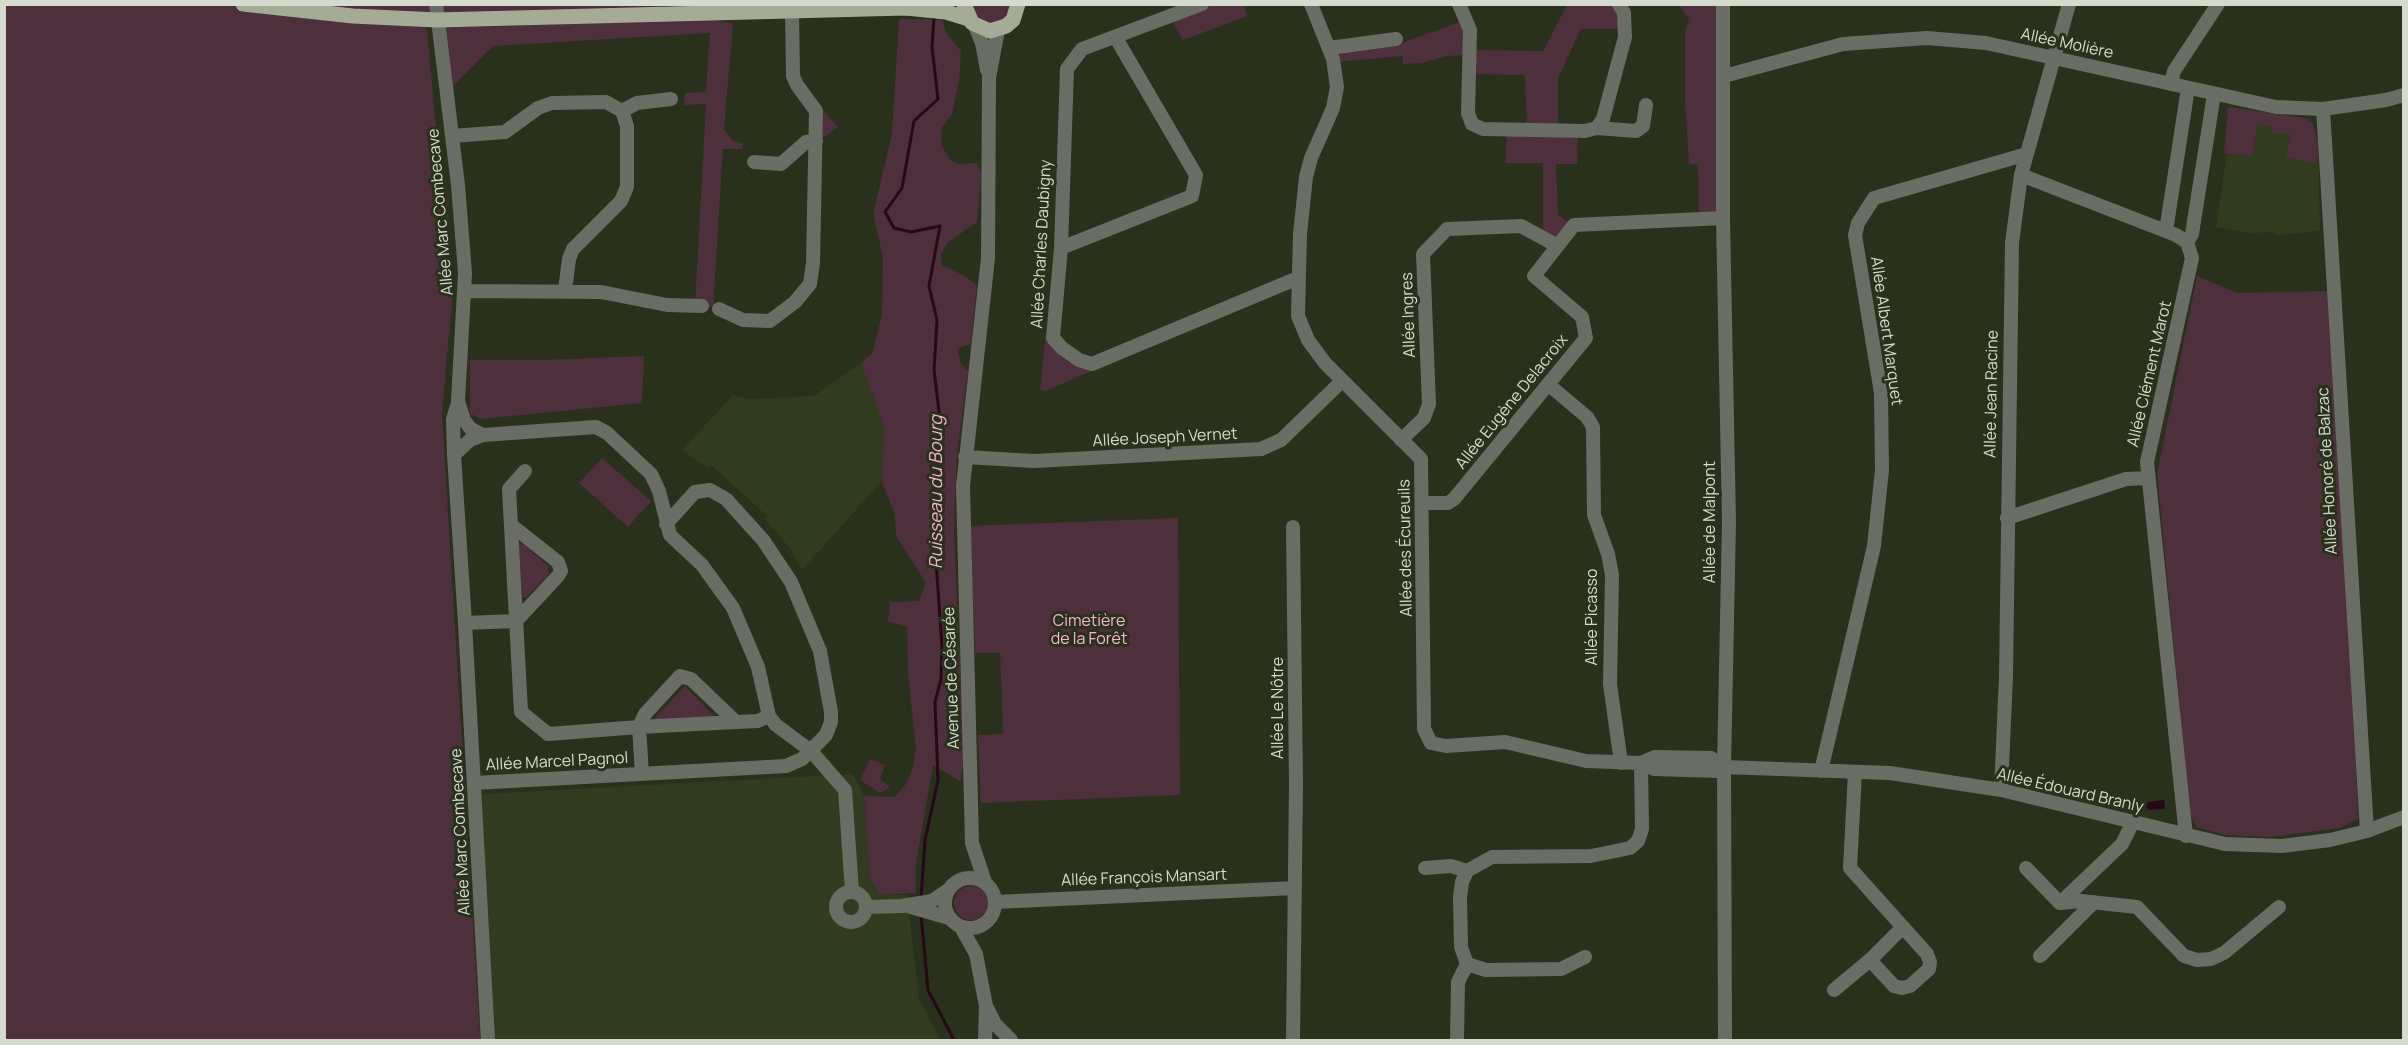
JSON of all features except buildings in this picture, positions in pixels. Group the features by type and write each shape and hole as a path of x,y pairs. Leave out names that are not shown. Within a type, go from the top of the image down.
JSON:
{"main road":[{"path":"243,4 342,15 436,12 929,8 969,17 982,30 998,30 1013,20 1019,7"}],"street":[{"name":"Allée Charles Daubigny","path":"1202,4 1082,49 1067,69 1061,248 1053,338 1079,360 1092,364 1298,278"},
{"name":"Allée des Écureuils","path":"1311,4 1335,65 1337,87 1333,108 1308,167 1297,309 1300,322 1312,346 1341,382 1421,459 1424,729 1428,740 1441,746 1505,742 1586,761 1641,763 1654,769 1718,771 1724,767"},
{"path":"1459,4 1470,30 1468,113 1472,124 1483,129 1585,131 1597,128 1636,131 1643,126 1646,105"},
{"path":"1597,128 1603,119 1625,37 1624,13 1619,4"},
{"name":"Allée de Malpont","path":"1723,4 1723,218 1729,522 1724,767 1725,1041"},
{"name":"Allée Jean Racine","path":"2001,790 2006,676 2012,255 2021,176 2069,4"},
{"path":"2171,84 2174,71 2218,4"},
{"path":"719,309 743,320 770,321 795,302 810,284 813,263 816,111 797,85 794,76 785,9"},
{"name":"Allée Marc Combecave","path":"436,12 458,185 466,291 458,401 453,419 454,455 489,1041"},
{"path":"969,17 982,44 989,78"},
{"path":"989,78 998,30"},
{"path":"1061,248 1192,196 1196,175 1116,38"},
{"name":"Allée Molière","path":"1724,76 1783,58 1864,41 1927,38 1986,43 2276,107 2324,109 2386,100 2403,95"},
{"path":"1329,48 1396,39"},
{"name":"Avenue de Césarée","path":"985,882 972,843 963,512 965,457 988,258 989,78"},
{"path":"2166,231 2188,88"},
{"path":"2021,176 2166,231 2187,242 2192,234 2214,94"},
{"path":"622,111 637,103 671,99"},
{"path":"452,136 505,132 538,108 552,104 606,102 622,111 627,126 627,188 621,201 573,249 569,259 565,290"},
{"name":"Allée Honoré de Balzac","path":"2324,109 2367,831"},
{"path":"754,162 781,164 806,142 816,141"},
{"name":"Allée Albert Marquet","path":"1821,771 1878,528 1882,470 1881,393 1855,235 1858,223 1874,198 2027,154"},
{"name":"Allée Eugène Delacroix","path":"1423,503 1448,503 1454,499 1586,338 1582,316 1534,276 1556,245 1574,225 1723,218"},
{"name":"Allée Ingres","path":"1401,440 1424,418 1430,404 1424,254 1447,229 1521,226 1556,245"},
{"name":"Allée Clément Marot","path":"2186,836 2147,462 2193,258 2187,242"},
{"path":"466,291 565,290 605,293 667,305 702,306"},
{"name":"Allée Joseph Vernet","path":"965,457 1034,461 1261,449 1281,440 1341,382"},
{"name":"Allée Picasso","path":"1549,385 1587,417 1593,427 1594,515 1608,554 1612,575 1610,684 1621,763"},
{"name":"Allée Marc Combecave","path":"458,401 467,425 483,435"},
{"path":"454,455 470,440 483,435 580,426 602,429 655,480 668,530 702,565 733,608 758,667 768,716 776,725 812,751 842,784 848,796 852,892"},
{"name":"Allée Marcel Pagnol","path":"525,471 509,489 522,712 548,734 758,721 768,716"},
{"path":"2007,518 2126,478 2148,478"},
{"path":"668,530 695,492 705,489 715,491 744,518 785,571 811,625 828,689 831,722 826,735 812,751"},
{"path":"465,623 516,621 558,576 560,567 558,562 511,525"},
{"name":"Allée Le Nôtre","path":"1293,527 1296,663 1293,1041"},
{"name":"Allée Marcel Pagnol","path":"642,774 639,727 645,714 680,676 691,679 736,722"},
{"name":"Allée Marcel Pagnol","path":"474,783 786,766 796,763 812,751"},
{"path":"1457,1041 1458,982 1467,964 1461,947 1460,897 1462,882 1467,871 1492,857 1591,856 1615,854 1630,848 1638,841 1641,829 1641,763"},
{"name":"Allée Édouard Branly","path":"1724,767 1890,773 2001,790 2225,844 2282,846 2330,840 2367,831 2403,817"},
{"path":"1855,772 1850,868 1927,954 1930,962 1929,969 1910,986 1902,988 1894,986 1870,960"},
{"path":"2060,903 2122,844 2133,822"},
{"name":"Avenue de Césarée","path":"959,880 972,843"},
{"path":"1425,868 1450,866 1467,871"},
{"path":"2026,868 2060,903 2094,902 2137,907 2184,956 2197,960 2211,959 2224,953 2279,907"},
{"path":"933,906 959,880 970,878 985,882 995,902 992,915 983,925 976,928 961,927"},
{"name":"Allée François Mansart","path":"995,902 1295,888"},
{"path":"948,890 944,904 949,918"},
{"path":"852,892 864,899 866,907 864,915 858,921 848,922 840,918 836,903 842,895 852,892"},
{"path":"2040,956 2094,902"},
{"path":"866,907 933,906 961,927 976,954 986,1006 987,1041 1003,1038 1011,1041"},
{"path":"976,954 983,925"},
{"path":"1834,990 1870,960 1903,927"},
{"path":"1467,964 1486,970 1561,969 1585,957"},
{"path":"986,1006 995,1024 1011,1041"}],"shaded area":[{"path":"2228,107 2304,118 2313,123 2318,145 2320,230 2278,236 2271,232 2252,233 2216,227 2227,154 2224,153"},
{"path":"861,363 897,464 802,570 792,551 765,519 767,516 711,465 707,468 682,450 733,395 750,399 814,396"},
{"path":"853,774 864,796 870,878 879,895 907,895 919,999 941,1040 43,1040 479,1020 467,795"},
{"path":"2164,800 2165,809 2149,810 2146,807 2148,802"}],"green space":[{"path":"968,4 1011,4 1005,21 982,25"},
{"path":"1202,4 1243,5 1248,16 1183,40 1170,17"},
{"path":"5,5 662,5 669,14 426,20 437,137 447,186 452,302 442,413 480,1040 5,1040"},
{"path":"1567,5 1619,5 1625,29 1581,29 1558,78 1558,130 1578,131 1577,164 1556,164 1558,215 1574,225 1556,245 1543,238 1543,163 1505,163 1507,129 1527,130 1525,75 1469,74 1469,55 1446,56 1421,63 1403,64 1403,56 1337,62 1334,51 1402,43 1465,20 1469,50 1543,51"},
{"path":"1679,5 1723,5 1723,218 1699,219 1698,165 1689,164 1685,100 1685,31 1689,20"},
{"path":"703,19 733,23 724,129 733,141 743,143 742,149 723,149 713,307 695,305 706,104 684,105 685,93 706,92 710,33 493,46 451,88 443,26 489,27"},
{"path":"899,19 942,20 947,34 961,51 959,82 952,114 942,128 941,145 950,160 959,164 977,163 981,174 977,222 947,243 941,254 942,265 965,276 977,286 971,344 958,348 961,364 968,371 957,455 954,530 964,762 960,781 933,765 915,870 916,893 879,895 870,878 864,796 895,797 906,784 913,767 916,749 908,673 907,627 888,621 890,602 919,601 926,583 896,536 895,514 882,482 884,428 861,363 872,354 882,315 883,257 873,214 892,134"},
{"path":"2228,107 2304,118 2313,123 2318,145 2317,164 2289,158 2286,163 2290,134 2272,133 2273,127 2257,124 2253,156 2224,153"},
{"path":"822,109 838,127 816,143"},
{"path":"2197,276 2237,293 2327,291 2352,668 2358,819 2340,828 2270,837 2225,835 2197,827 2190,814 2157,474"},
{"path":"1046,332 1056,350 1069,362 1091,371 1046,391 1040,390"},
{"path":"644,356 642,403 482,419 470,414 470,360"},
{"path":"602,458 651,501 628,527 579,483"},
{"name":"Cimetière de la Forêt","path":"1178,518 1180,795 981,803 978,735 1003,734 1000,653 975,653 970,526"},
{"path":"519,543 525,545 548,566 549,574 526,598 522,597"},
{"path":"685,686 716,718 658,721 655,718"},
{"path":"870,759 885,765 880,779 890,787 880,793 860,780"},
{"path":"971,886 983,891 988,903 983,915 971,920 959,915 954,903 959,891"}],"waterway":[{"name":"Ruisseau du Bourg","path":"921,899 925,840 938,780 935,702 941,679 942,646 935,547 940,420 934,370 937,320 929,286 940,226 911,232 894,228 885,212 902,188 914,121 938,99 932,47 934,17"},
{"name":"Ruisseau du Bourg","path":"921,914 928,990 954,1040"}]}
